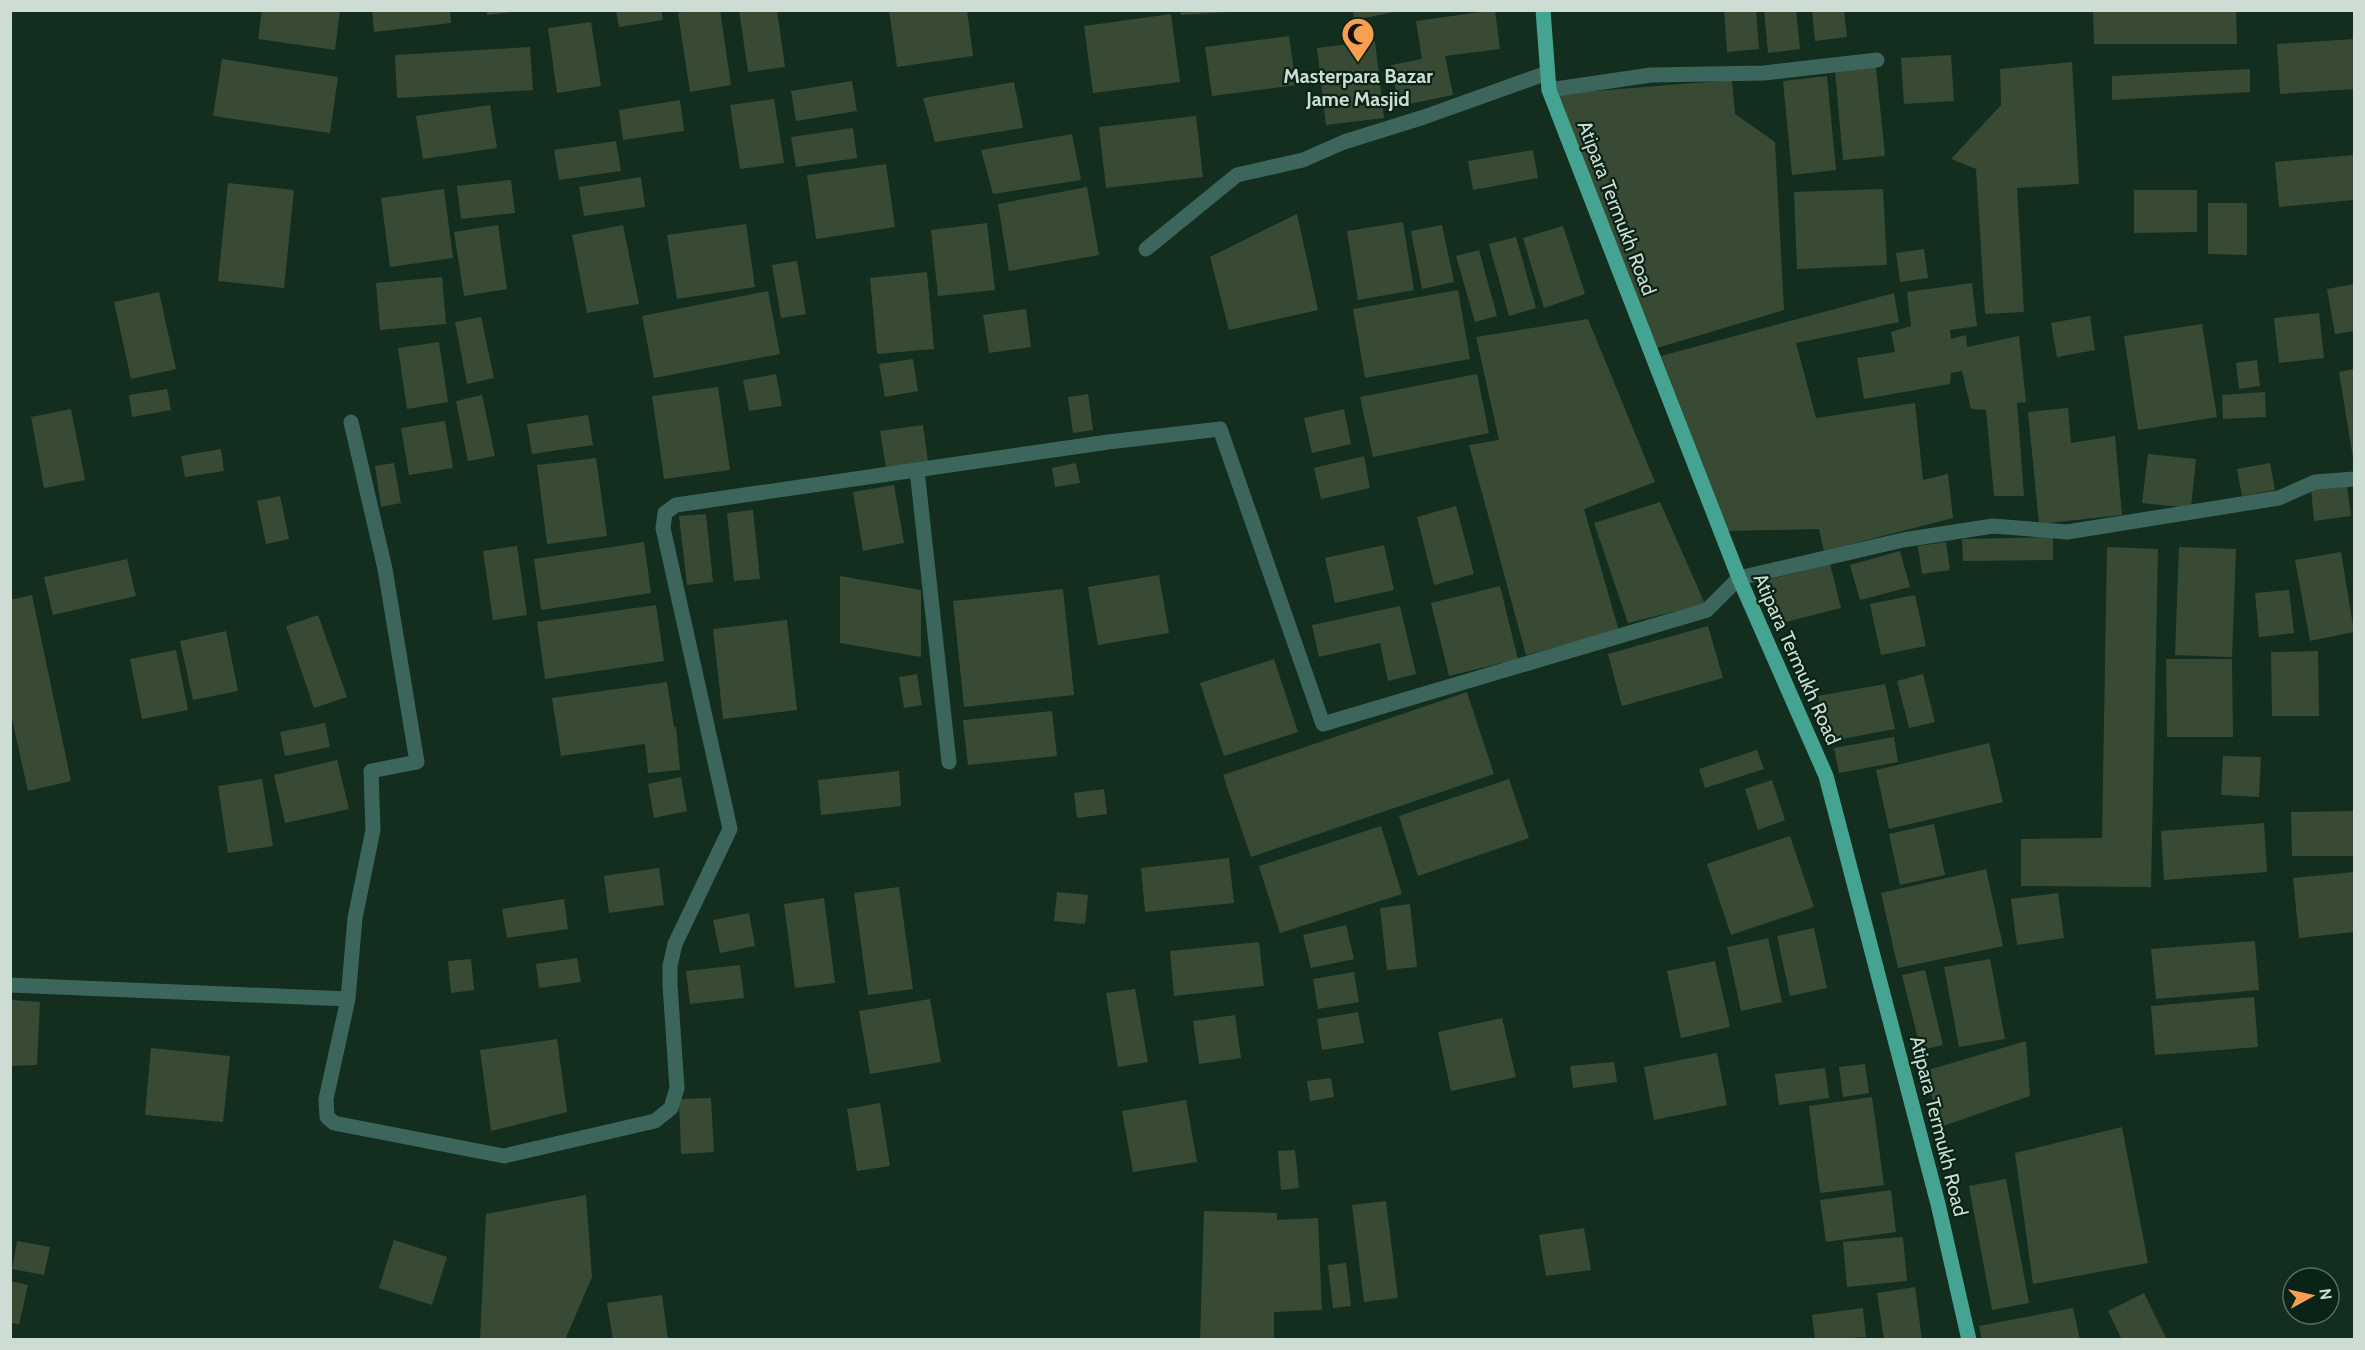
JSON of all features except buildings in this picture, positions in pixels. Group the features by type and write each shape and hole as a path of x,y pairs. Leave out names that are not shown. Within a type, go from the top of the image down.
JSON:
{"main road":[{"name":"Atipara Termukh Road","path":"1543,10 1549,90 1738,578 1826,776 1935,1193 1969,1340"}],"street":[{"path":"1549,90 1652,75 1764,73 1877,60"},
{"path":"1146,249 1237,175 1302,159 1344,142 1424,117 1547,73"},
{"path":"351,422 385,570 417,762 371,771 373,830 355,918 348,999 326,1099 327,1117 334,1123 504,1156 655,1121 671,1108 677,1088 670,966 675,944 730,829 663,528 665,513 676,505 1108,442 1220,429 1323,724 1707,610 1738,578 1903,540 1993,526 2067,532 2279,498 2315,482 2355,479"},
{"path":"917,470 949,762"},
{"path":"10,985 348,999"}],"place":[{"name":"Masterpara Bazar Jame Masjid","path":"1358,63"}]}
